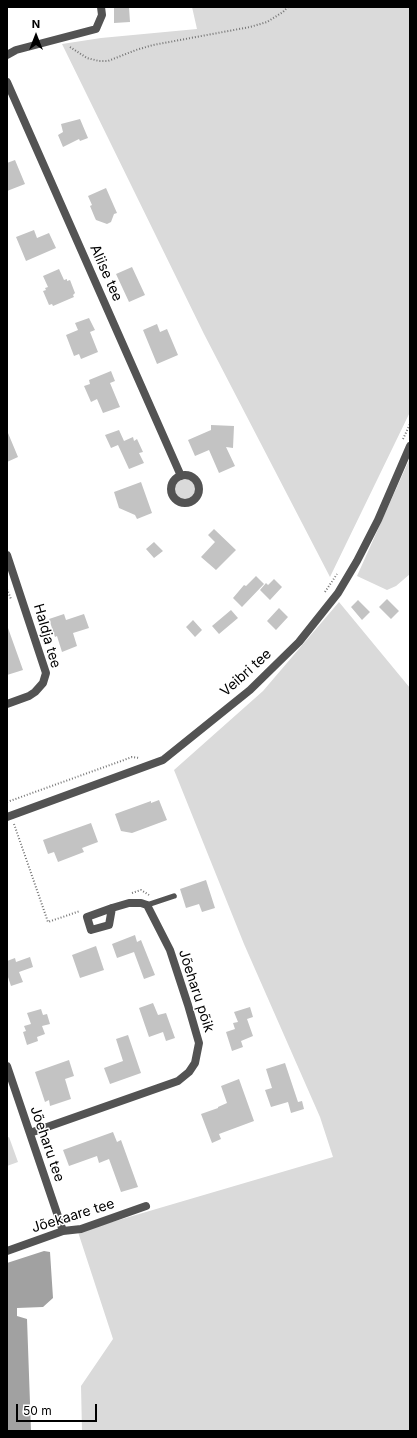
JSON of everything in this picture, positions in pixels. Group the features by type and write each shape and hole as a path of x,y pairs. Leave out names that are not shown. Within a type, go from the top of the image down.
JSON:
{"street":[{"path":"7,55 16,50 96,29 102,15 101,7"},
{"name":"Aliise tee","path":"7,82 181,476"},
{"name":"Veibri tee","path":"7,817 164,760 250,690 299,642 338,593 357,561 378,520 410,446"},
{"name":"Haldja tee","path":"7,555 42,657 46,673 43,683 36,692 7,704"},
{"path":"112,908 128,903 141,903 147,905"},
{"name":"Jõeharu põik","path":"30,1133 178,1081 189,1072 195,1062 199,1043 188,1005 170,950 147,905"},
{"name":"Jõeharu tee","path":"7,1066 63,1231"},
{"name":"Jõekaare tee","path":"7,1251 63,1231 81,1229 146,1206"}],"lane":[{"path":"147,905 174,896"}],"path":[{"path":"70,47 87,58 99,61 108,61 153,45 250,27 267,22 288,7"},
{"path":"402,441 410,424"},
{"path":"323,597 340,570"},
{"path":"7,589 12,604"},
{"path":"7,802 132,757 146,758"},
{"path":"14,823 48,922 82,910"},
{"path":"127,895 141,890 158,902"}],"shaded area":[{"path":"192,7 410,7 410,412 330,577 204,334 62,44 101,38 197,29"},
{"path":"410,458 410,574 396,586 387,590 357,576"},
{"path":"185,478 193,481 196,489 193,497 185,500 177,497 174,489 177,481"},
{"path":"339,602 410,688 410,1431 82,1431 81,1386 113,1339 78,1232 333,1157 320,1117 244,944 174,770 263,691"},
{"path":"9,1137 18,1162 7,1166 7,1138"},
{"path":"44,1251 50,1252 53,1298 43,1307 17,1308 17,1316 27,1319 31,1431 7,1431 7,1263"}],"building":[{"path":"114,7 129,7 130,22 114,23"},
{"path":"80,119 88,138 80,141 79,139 63,147 58,135 63,132 61,124"},
{"path":"15,160 25,184 7,191 7,163"},
{"path":"106,188 117,213 114,214 111,222 107,224 96,220 90,206 92,205 88,196"},
{"path":"34,230 37,238 49,233 56,248 26,261 16,237"},
{"path":"132,267 145,295 129,302 116,274"},
{"path":"59,269 64,280 70,280 75,293 73,295 74,297 53,306 52,304 49,305 43,291 48,287 43,276"},
{"path":"89,318 95,330 90,332 98,352 81,359 79,354 74,356 66,335 78,330 75,323"},
{"path":"157,324 160,332 167,329 178,355 157,364 143,330"},
{"path":"111,371 115,381 110,383 120,407 103,413 97,399 91,402 84,386 90,384 89,380"},
{"path":"211,425 234,426 233,448 226,447 235,466 219,473 209,450 195,456 188,440 211,430"},
{"path":"119,430 124,441 133,437 134,441 137,439 143,452 139,453 144,463 129,469 118,445 111,448 105,435"},
{"path":"7,433 18,457 7,462"},
{"path":"141,482 152,513 137,519 135,515 119,508 114,492"},
{"path":"214,529 236,550 216,570 201,557 215,542 208,535"},
{"path":"154,542 163,551 154,558 146,549"},
{"path":"256,576 264,584 242,607 233,598 244,585 246,586"},
{"path":"274,579 282,587 270,600 260,590 266,583 268,585"},
{"path":"387,599 399,611 391,619 379,607"},
{"path":"358,600 370,612 362,620 351,607"},
{"path":"279,608 288,617 276,630 267,621"},
{"path":"231,610 238,618 219,634 212,626"},
{"path":"64,614 66,620 84,614 89,628 73,633 77,646 62,652 57,636 55,637 49,619"},
{"path":"193,620 202,630 195,637 186,627"},
{"path":"7,628 23,670 7,675"},
{"path":"159,800 167,820 132,833 121,831 115,814 151,801 151,803"},
{"path":"91,823 98,842 82,848 84,852 58,862 54,852 48,854 43,840"},
{"path":"206,880 215,908 202,912 199,904 186,908 180,889"},
{"path":"135,935 137,942 141,940 155,975 144,979 134,952 117,958 112,944"},
{"path":"96,946 104,970 80,978 72,955"},
{"path":"30,957 33,967 19,972 23,982 11,986 7,974 7,961 15,958 16,962"},
{"path":"153,1003 158,1015 166,1013 175,1038 166,1041 163,1032 149,1037 139,1008"},
{"path":"250,1007 253,1017 247,1019 253,1036 241,1041 243,1047 232,1051 226,1032 235,1029 233,1023 238,1022 234,1012"},
{"path":"41,1009 43,1015 47,1014 50,1024 42,1026 45,1034 37,1037 38,1041 27,1045 23,1032 26,1031 24,1026 31,1024 27,1013"},
{"path":"128,1035 141,1073 110,1084 104,1068 123,1061 116,1039"},
{"path":"69,1060 74,1076 65,1079 71,1099 50,1106 49,1100 45,1102 35,1072"},
{"path":"285,1063 298,1102 302,1101 304,1109 291,1113 288,1102 271,1107 265,1090 272,1088 266,1069"},
{"path":"239,1079 254,1121 219,1134 221,1139 212,1143 201,1114 227,1103 221,1086"},
{"path":"113,1132 117,1142 121,1140 138,1187 121,1192 109,1159 99,1163 97,1156 69,1166 63,1150"}]}
